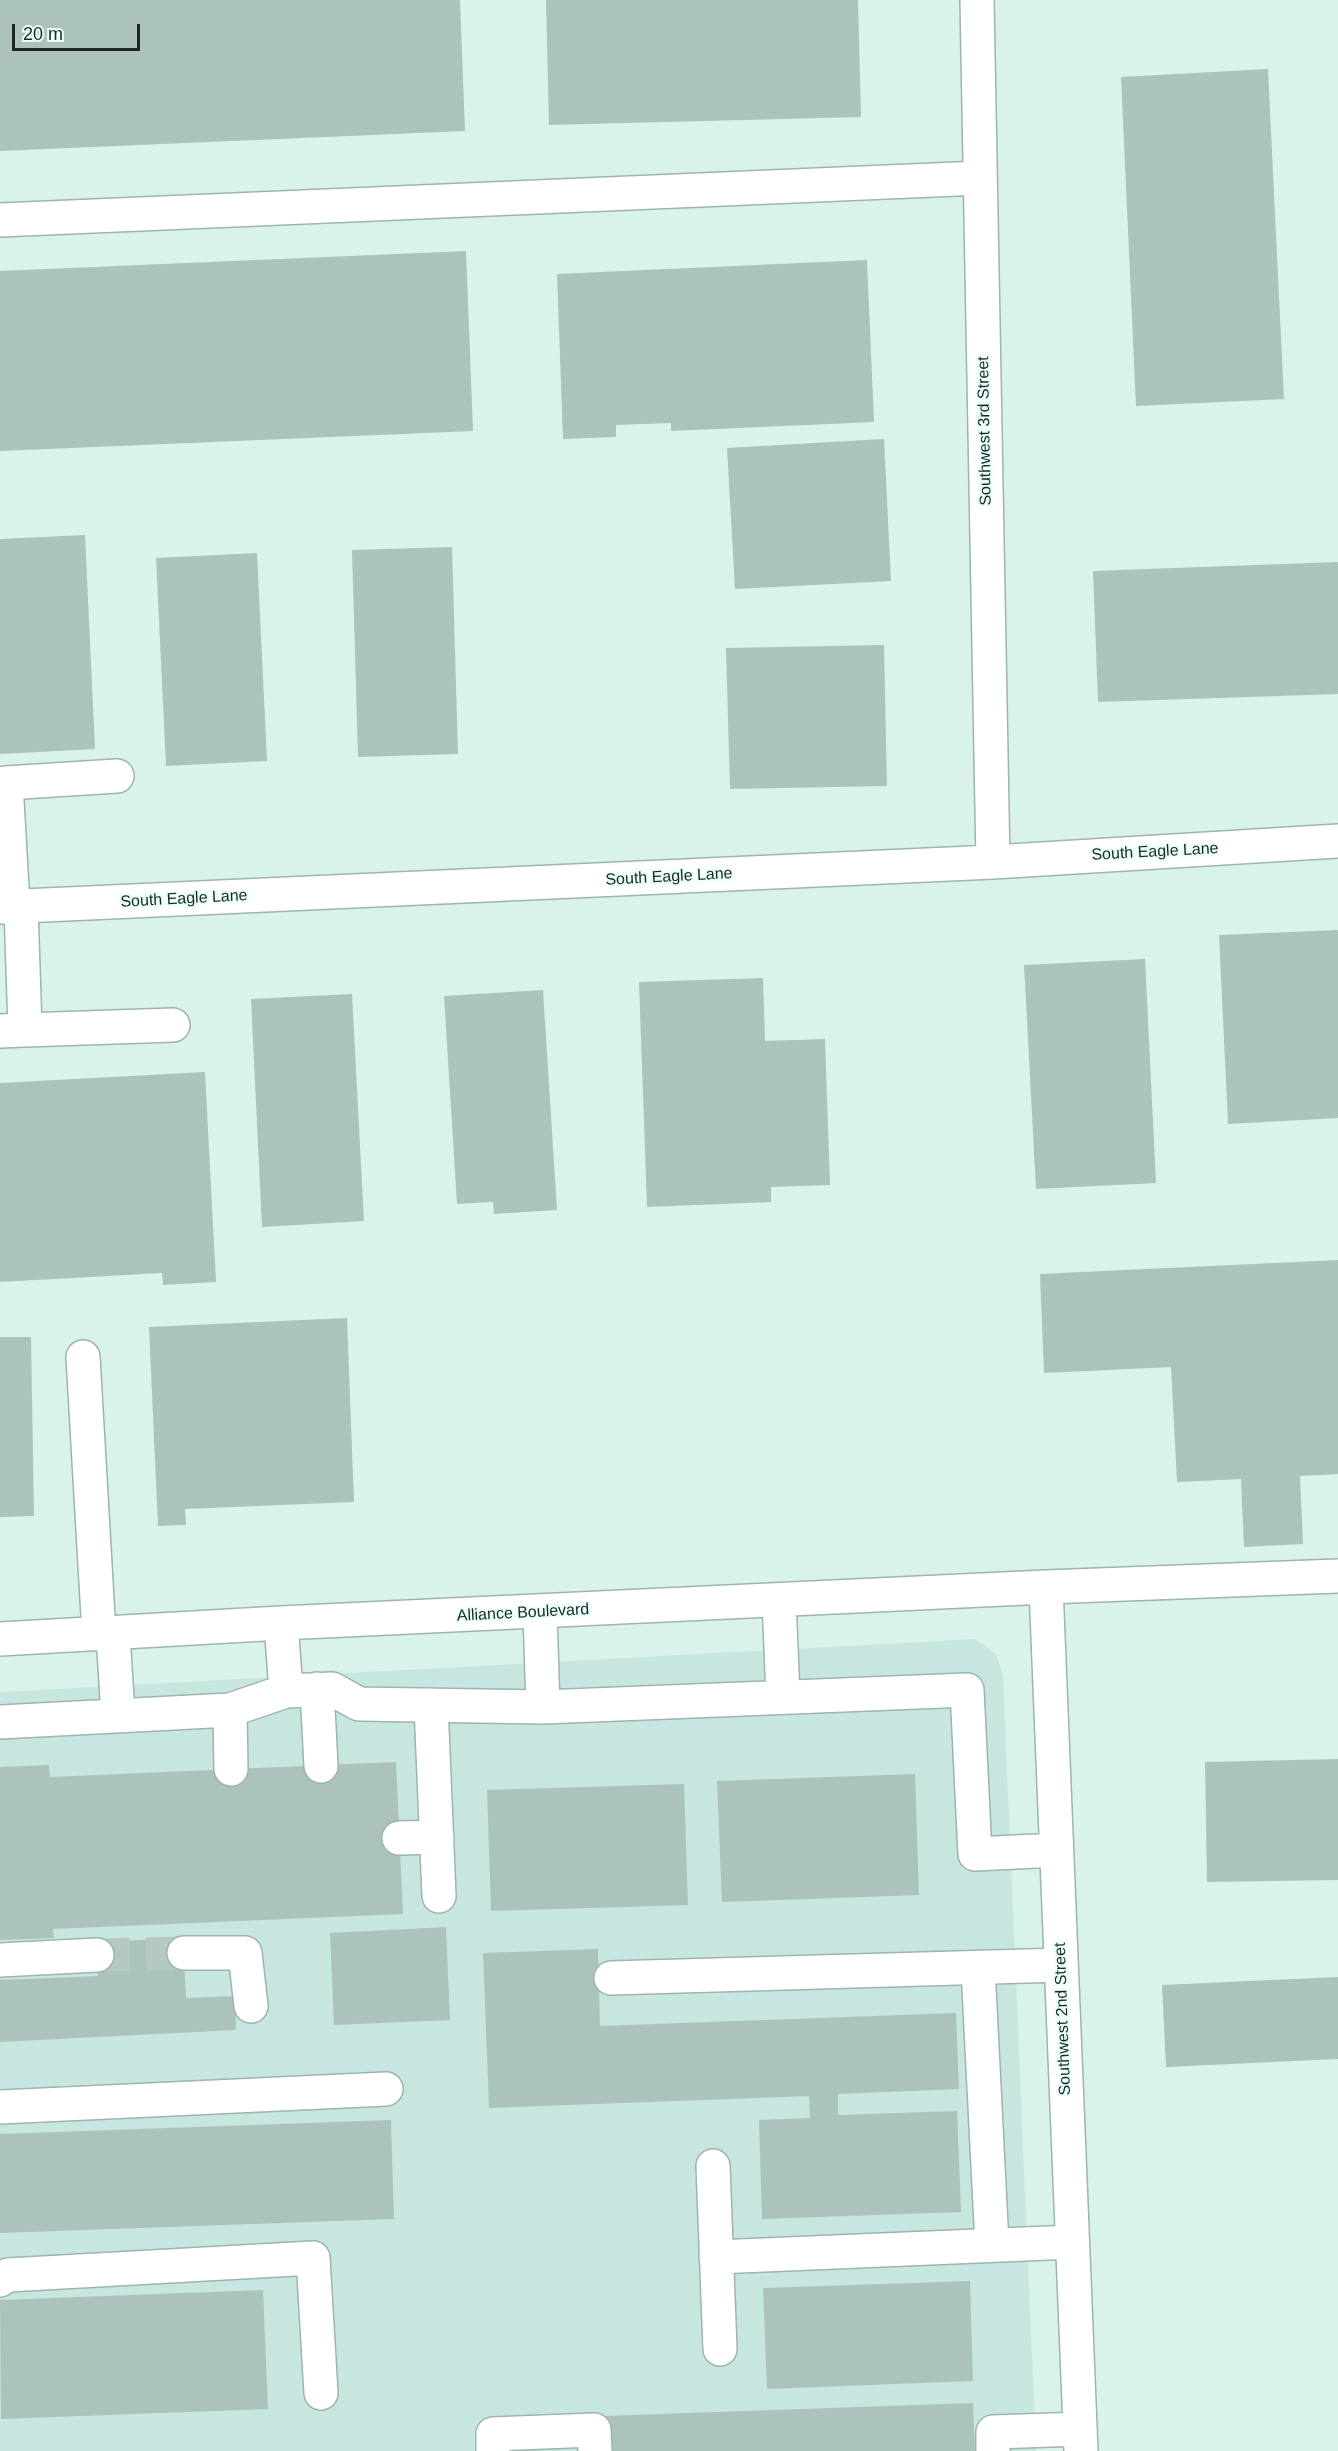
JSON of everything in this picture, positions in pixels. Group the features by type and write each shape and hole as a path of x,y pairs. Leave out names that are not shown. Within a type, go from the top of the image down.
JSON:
{"street":[{"name":"Southwest 3rd Street","path":"977,0 993,862"},
{"path":"0,220 980,178"},
{"path":"117,776 3,783 11,907 12,1030 173,1025"},
{"name":"South Eagle Lane","path":"11,907 993,862 1338,841"},
{"path":"83,1357 106,1634 118,1715"},
{"name":"Alliance Boulevard","path":"0,1639 281,1623 540,1613 1046,1587 1338,1576"},
{"name":"Southwest 2nd Street","path":"1046,1587 1080,2440"},
{"path":"779,1600 783,1697"},
{"path":"540,1613 543,1707"},
{"path":"281,1623 302,1690 321,1766"},
{"path":"0,1722 230,1710 302,1690 332,1689 359,1704 543,1707 967,1690 975,1854 1056,1850"},
{"path":"430,1705 439,1896"},
{"path":"230,1710 231,1769"},
{"path":"399,1838 436,1837"},
{"path":"184,1953 245,1953 251,2006"},
{"path":"0,1960 97,1955"},
{"path":"611,1978 1061,1965"},
{"path":"978,1968 992,2245"},
{"path":"0,2107 386,2089"},
{"path":"713,2166 720,2349"},
{"path":"716,2257 1072,2242"},
{"path":"0,2280 8,2275 313,2258 321,2393"},
{"path":"493,2451 493,2434 594,2430 595,2451"},
{"path":"993,2451 993,2432 1080,2440"}],"shaded area":[{"path":"975,1639 996,1654 1003,1675 1036,2451 0,2451 0,1692"}],"building":[{"path":"0,0 460,0 465,131 0,151"},
{"path":"546,0 858,0 861,117 549,125"},
{"path":"1268,69 1284,399 1136,406 1121,77"},
{"path":"466,251 473,431 0,451 0,271"},
{"path":"867,260 874,422 671,431 671,423 616,425 616,437 563,439 557,274"},
{"path":"884,439 891,581 735,589 727,448"},
{"path":"85,535 95,749 0,754 0,539"},
{"path":"452,547 458,754 358,757 352,550"},
{"path":"257,553 267,761 166,766 156,558"},
{"path":"1338,562 1338,694 1098,702 1093,571"},
{"path":"884,645 887,786 730,789 726,648"},
{"path":"1338,930 1338,1118 1228,1124 1219,935"},
{"path":"1145,959 1156,1183 1036,1189 1024,965"},
{"path":"763,978 765,1041 825,1039 830,1185 771,1187 771,1202 647,1207 639,982"},
{"path":"543,990 557,1210 494,1214 493,1202 457,1204 444,996"},
{"path":"352,994 364,1221 262,1227 251,999"},
{"path":"205,1072 216,1282 163,1285 162,1273 0,1282 0,1083"},
{"path":"1338,1260 1338,1474 1300,1476 1303,1544 1244,1547 1241,1479 1177,1482 1171,1367 1044,1373 1040,1274"},
{"path":"347,1318 354,1502 185,1509 186,1525 158,1526 149,1327"},
{"path":"0,1337 31,1337 34,1516 0,1517"},
{"path":"1338,1759 1338,1880 1207,1882 1205,1762"},
{"path":"396,1762 403,1914 53,1929 54,1938 0,1940 0,1767 49,1765 50,1777"},
{"path":"915,1774 919,1895 722,1902 717,1781"},
{"path":"684,1784 688,1905 491,1911 487,1790"},
{"path":"446,1927 450,2020 334,2025 330,1933"},
{"path":"183,1938 186,1998 235,1996 236,2030 0,2042 0,1980 98,1976 96,1942"},
{"path":"598,1949 600,2026 956,2013 959,2089 838,2094 838,2115 957,2111 961,2212 762,2219 759,2120 810,2118 809,2096 489,2108 483,1953"},
{"path":"1338,1977 1338,2059 1166,2067 1162,1985"},
{"path":"391,2120 394,2219 0,2233 0,2134"},
{"path":"970,2281 973,2381 767,2389 763,2288"},
{"path":"263,2290 268,2409 1,2419 0,2300"},
{"path":"973,2403 975,2451 605,2451 604,2416"}],"tunnel":[{"path":"97,1955 184,1953"}]}
